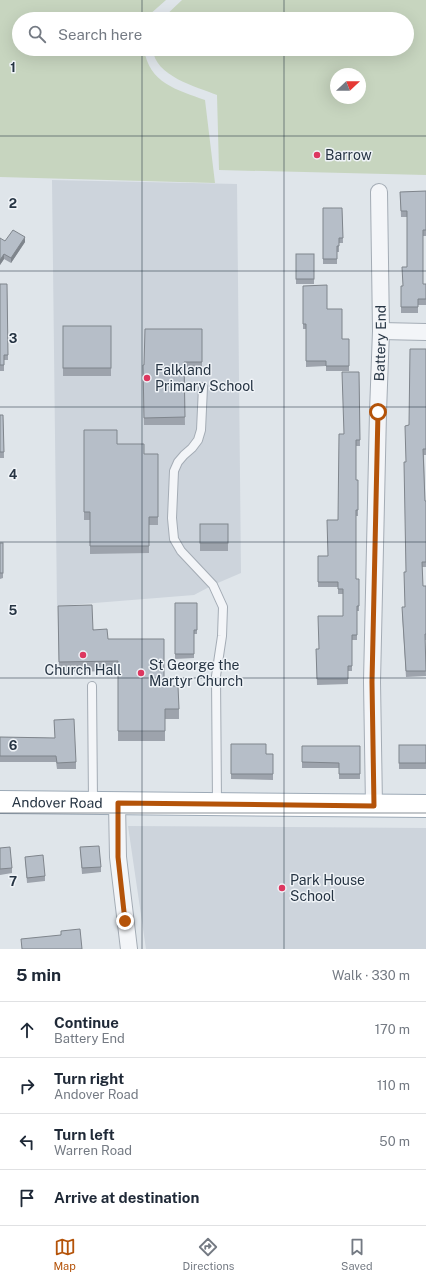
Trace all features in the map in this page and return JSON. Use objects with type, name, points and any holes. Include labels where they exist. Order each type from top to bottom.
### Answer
[{"type":"main road","name":"Andover Road","points":[[0,802],[426,806]]},
{"type":"street","name":"Battery End","points":[[374,806],[372,682],[381,331],[379,192]]},
{"type":"street","points":[[381,331],[426,332]]},
{"type":"street","points":[[118,803],[118,857],[129,949]]},
{"type":"lane","points":[[203,387],[201,430],[198,440],[181,458],[174,471],[172,518],[174,540],[181,552],[214,585],[223,607],[222,636],[216,676],[217,804]]},
{"type":"lane","points":[[92,686],[93,802]]},
{"type":"shaded area","name":"Falkland Primary School","points":[[52,180],[237,184],[241,573],[194,595],[57,606]]},
{"type":"shaded area","name":"Park House School","points":[[128,826],[426,828],[426,949],[146,949]]},
{"type":"green space","points":[[0,0],[166,0],[152,12],[12,12],[12,56],[146,56],[152,70],[166,84],[184,93],[205,100],[215,183],[0,177]]},
{"type":"green space","points":[[182,0],[426,0],[426,175],[219,170],[217,95],[178,79],[168,73],[155,56],[414,56],[414,12],[169,12]]},
{"type":"building","points":[[426,191],[426,230],[423,230],[423,284],[426,284],[426,299],[418,299],[418,307],[401,307],[401,286],[403,286],[402,267],[407,267],[407,211],[401,211],[400,192]]},
{"type":"building","points":[[323,208],[342,208],[343,238],[339,238],[339,246],[337,246],[337,259],[323,259]]},
{"type":"building","points":[[13,230],[25,237],[11,258],[4,254],[0,260],[0,238],[5,241]]},
{"type":"building","points":[[296,254],[314,254],[314,279],[296,279]]},
{"type":"building","points":[[0,284],[7,284],[8,355],[4,355],[4,365],[0,365]]},
{"type":"building","points":[[327,285],[327,309],[342,309],[342,339],[349,339],[349,366],[326,366],[326,361],[306,361],[306,324],[303,324],[303,286]]},
{"type":"building","points":[[63,326],[111,326],[111,368],[63,368]]},
{"type":"building","points":[[145,329],[202,329],[202,362],[184,362],[185,417],[144,418],[143,365]]},
{"type":"building","points":[[410,349],[426,349],[426,449],[423,449],[426,501],[426,562],[422,562],[423,586],[426,586],[426,671],[406,671],[402,607],[405,607],[404,572],[406,572],[404,462],[406,462],[405,426],[409,425]]},
{"type":"building","points":[[342,372],[359,372],[360,440],[356,440],[358,510],[356,510],[356,579],[359,579],[357,635],[352,635],[352,666],[348,666],[348,679],[317,679],[316,649],[319,649],[318,616],[343,616],[343,589],[338,589],[338,582],[318,582],[318,556],[328,556],[327,520],[338,520],[339,434],[344,434]]},
{"type":"building","points":[[0,415],[3,415],[4,452],[0,452]]},
{"type":"building","points":[[84,430],[117,430],[117,444],[144,444],[144,454],[158,454],[158,517],[149,517],[149,546],[90,546],[90,512],[84,512]]},
{"type":"building","points":[[200,524],[228,524],[228,543],[200,543]]},
{"type":"building","points":[[0,543],[3,543],[3,573],[0,573]]},
{"type":"building","points":[[175,603],[197,603],[197,630],[194,630],[194,654],[175,654]]},
{"type":"building","points":[[92,605],[93,630],[107,629],[108,639],[164,639],[164,686],[178,686],[179,709],[165,709],[165,731],[118,731],[118,661],[59,662],[58,606]]},
{"type":"building","points":[[74,719],[76,762],[57,763],[56,756],[0,756],[0,737],[55,738],[54,720]]},
{"type":"building","points":[[231,744],[266,744],[266,754],[273,754],[273,774],[231,774]]},
{"type":"building","points":[[399,745],[426,745],[426,763],[399,763]]},
{"type":"building","points":[[302,746],[360,746],[360,774],[339,774],[339,763],[302,762]]},
{"type":"building","points":[[99,846],[101,867],[82,868],[80,847]]},
{"type":"building","points":[[10,847],[12,868],[0,869],[0,848]]},
{"type":"building","points":[[43,855],[45,876],[27,878],[25,857]]},
{"type":"building","points":[[80,929],[82,949],[22,949],[21,939],[61,935],[61,931]]},
{"type":"place","name":"Barrow","points":[[317,155]]},
{"type":"place","name":"Falkland Primary School","points":[[147,378]]},
{"type":"place","name":"Church Hall","points":[[83,655]]},
{"type":"place","name":"St George the Martyr Church","points":[[141,673]]},
{"type":"place","name":"Park House School","points":[[282,888]]},
{"type":"route","points":[[125,921],[118,857],[118,803],[374,806],[372,682],[378,412]]}]
